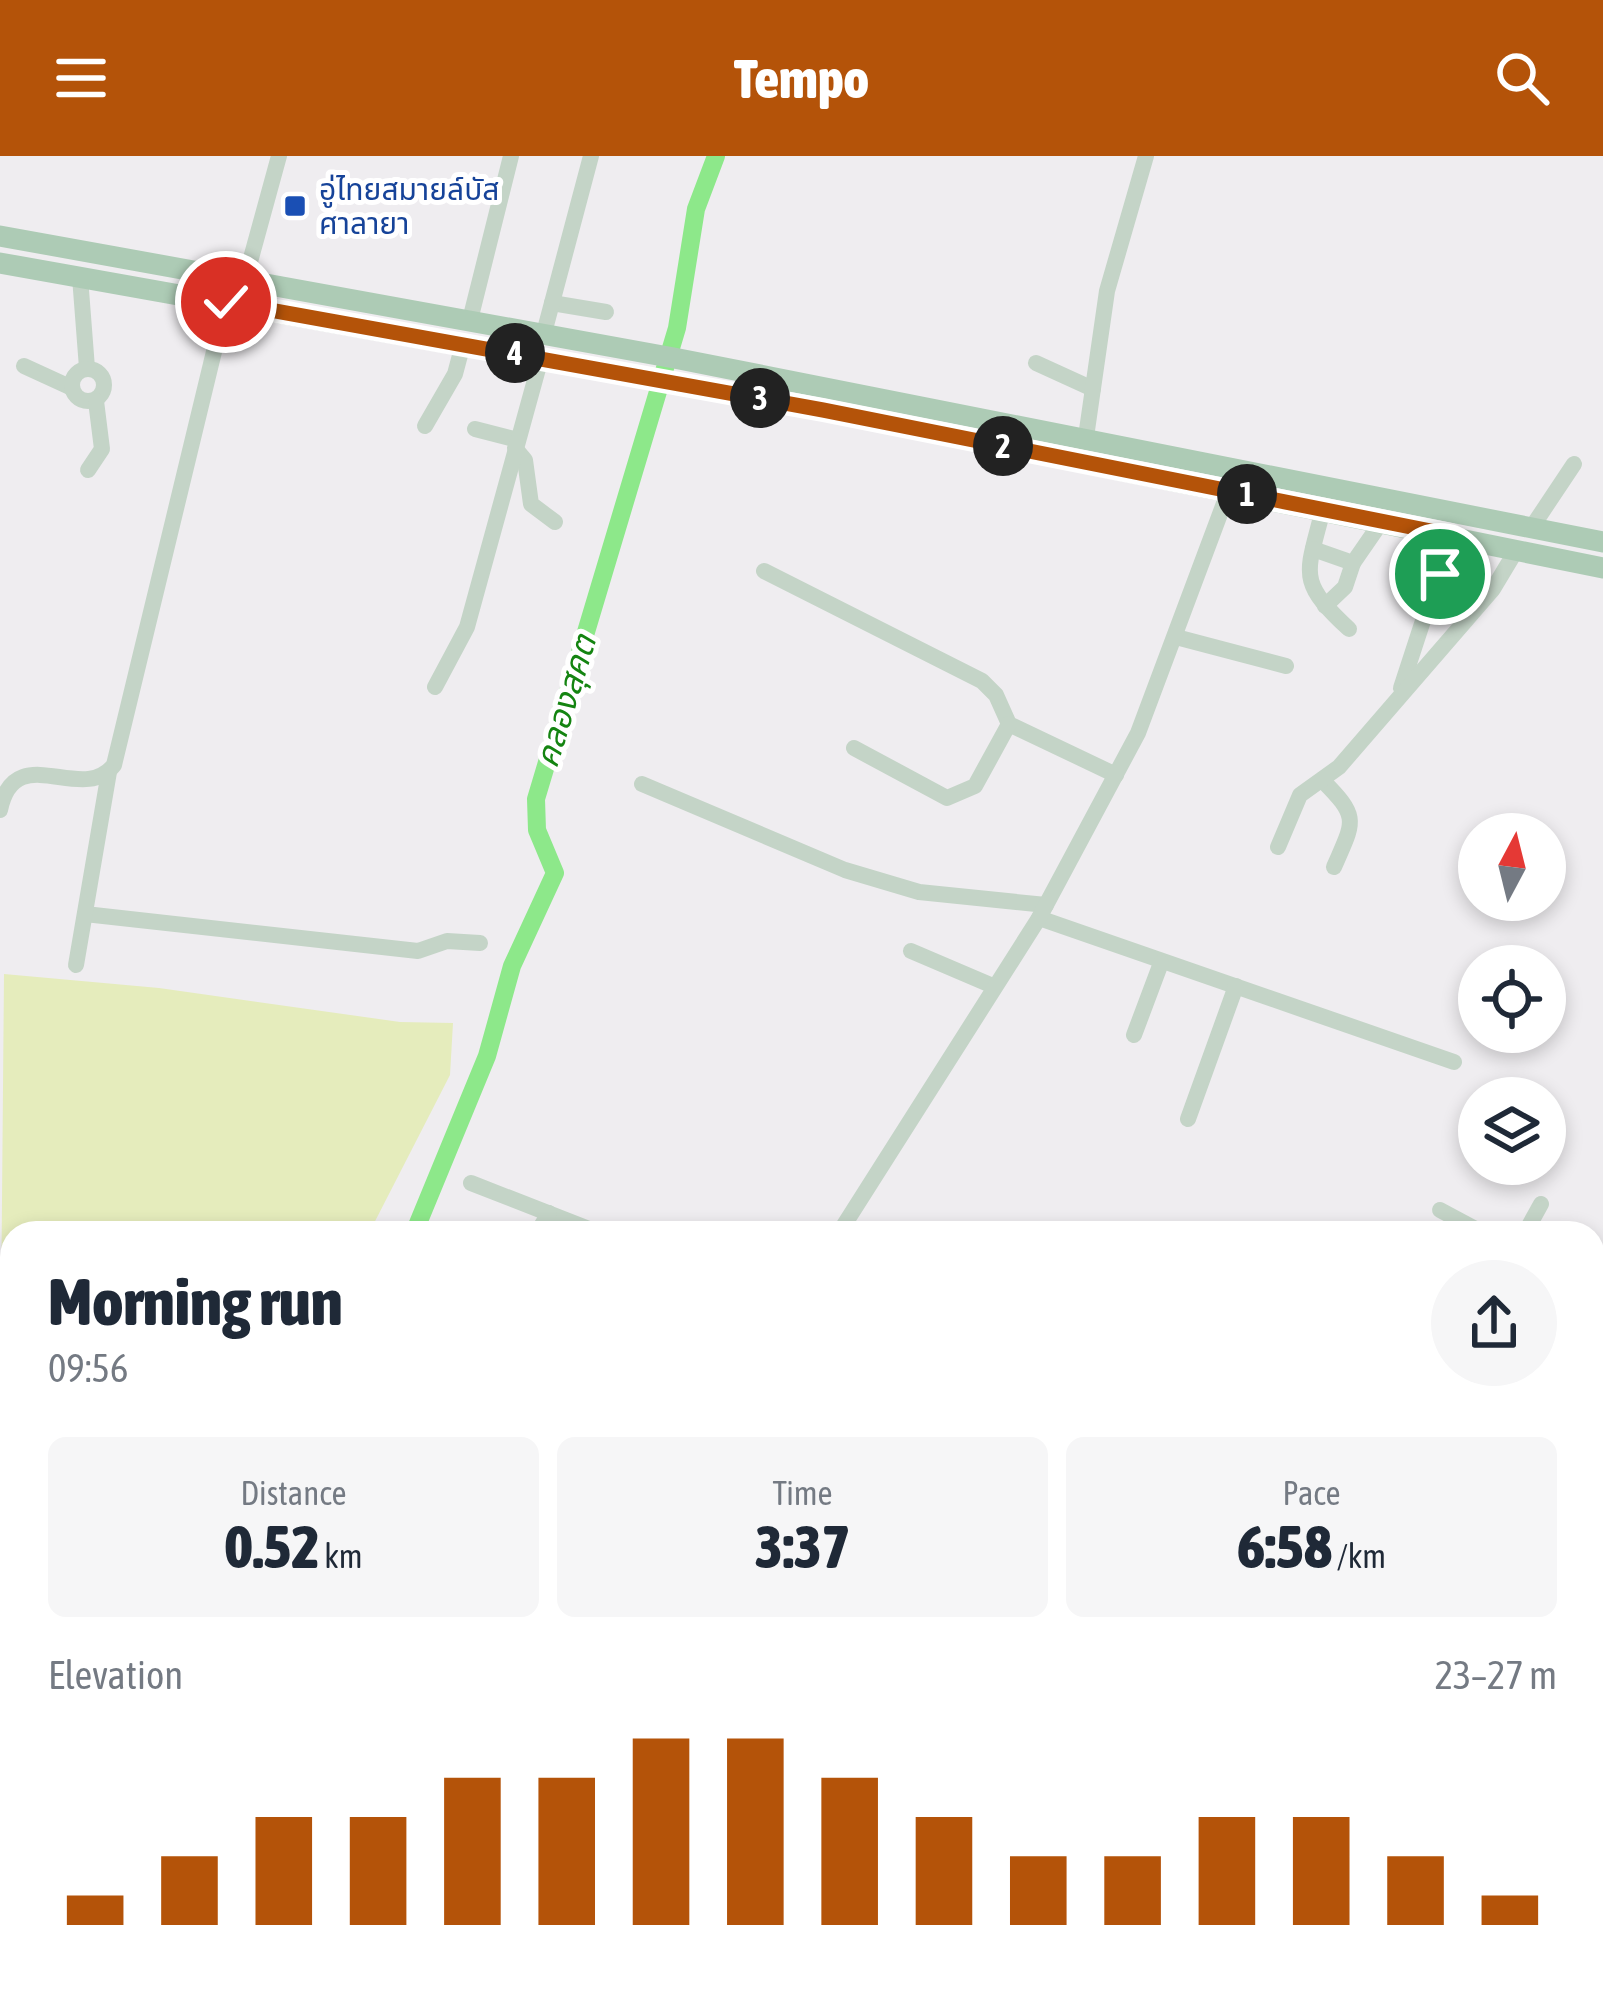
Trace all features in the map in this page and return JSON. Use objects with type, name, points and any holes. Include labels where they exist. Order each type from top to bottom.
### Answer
[{"type":"main road","points":[[0,236],[644,352],[1603,542]]},
{"type":"main road","points":[[0,264],[639,376],[1603,568]]},
{"type":"main road","points":[[232,303],[245,280]]},
{"type":"main road","points":[[1229,490],[1236,466]]},
{"type":"street","points":[[245,280],[278,156]]},
{"type":"street","points":[[470,320],[511,156]]},
{"type":"street","points":[[544,333],[591,156]]},
{"type":"street","points":[[1086,437],[1107,291],[1146,156]]},
{"type":"street","points":[[80,277],[87,368]]},
{"type":"street","points":[[76,965],[109,772],[121,746],[232,303]]},
{"type":"street","points":[[552,303],[606,312]]},
{"type":"street","points":[[425,426],[454,374],[464,344]]},
{"type":"street","points":[[435,687],[467,627],[541,358]]},
{"type":"street","points":[[1036,363],[1093,389]]},
{"type":"street","points":[[23,365],[72,388],[84,402],[96,401]]},
{"type":"street","points":[[72,388],[76,373],[87,368],[101,374],[105,389],[96,401],[102,449],[88,470]]},
{"type":"street","points":[[475,430],[517,444],[525,460],[531,504],[555,522]]},
{"type":"street","points":[[1532,527],[1574,464]]},
{"type":"street","points":[[846,1221],[1042,912],[1116,775],[1158,692],[1229,490]]},
{"type":"street","points":[[1324,509],[1310,582],[1314,597],[1348,628]]},
{"type":"street","points":[[1325,607],[1345,587],[1353,563],[1382,521]]},
{"type":"street","points":[[1399,694],[1451,535]]},
{"type":"street","points":[[1313,549],[1353,563]]},
{"type":"street","points":[[1278,847],[1295,802],[1323,781],[1493,589],[1517,549]]},
{"type":"street","points":[[764,571],[982,681],[995,694],[1009,724],[1116,775]]},
{"type":"street","points":[[1176,637],[1286,666]]},
{"type":"street","points":[[854,748],[947,798],[975,786],[1009,724]]},
{"type":"street","points":[[0,810],[6,789],[24,776],[94,779],[109,772]]},
{"type":"street","points":[[1323,781],[1349,807],[1353,819],[1334,867]]},
{"type":"street","points":[[641,784],[845,870],[919,892],[1042,912],[1161,964],[1454,1062]]},
{"type":"street","points":[[85,914],[418,951],[447,941],[480,943]]},
{"type":"street","points":[[911,951],[993,986]]},
{"type":"street","points":[[1134,1035],[1161,964]]},
{"type":"street","points":[[1188,1119],[1236,986]]},
{"type":"street","points":[[471,1183],[569,1221]]},
{"type":"street","points":[[1532,1221],[1541,1204]]},
{"type":"street","points":[[1440,1210],[1461,1221]]},
{"type":"street","points":[[544,1221],[549,1213]]},
{"type":"green space","points":[[4,974],[159,988],[400,1022],[453,1023],[450,1075],[375,1221],[2,1221]]},
{"type":"waterway","name":"คลองสุคต","points":[[419,1221],[487,1056],[512,966],[555,873],[537,830],[536,799],[677,328],[696,209],[716,156]]},
{"type":"place","name":"อู่ไทยสมายล์บัส ศาลายา","points":[[295,206]]},
{"type":"route","points":[[226,302],[823,410],[1451,535],[1440,574]]}]
